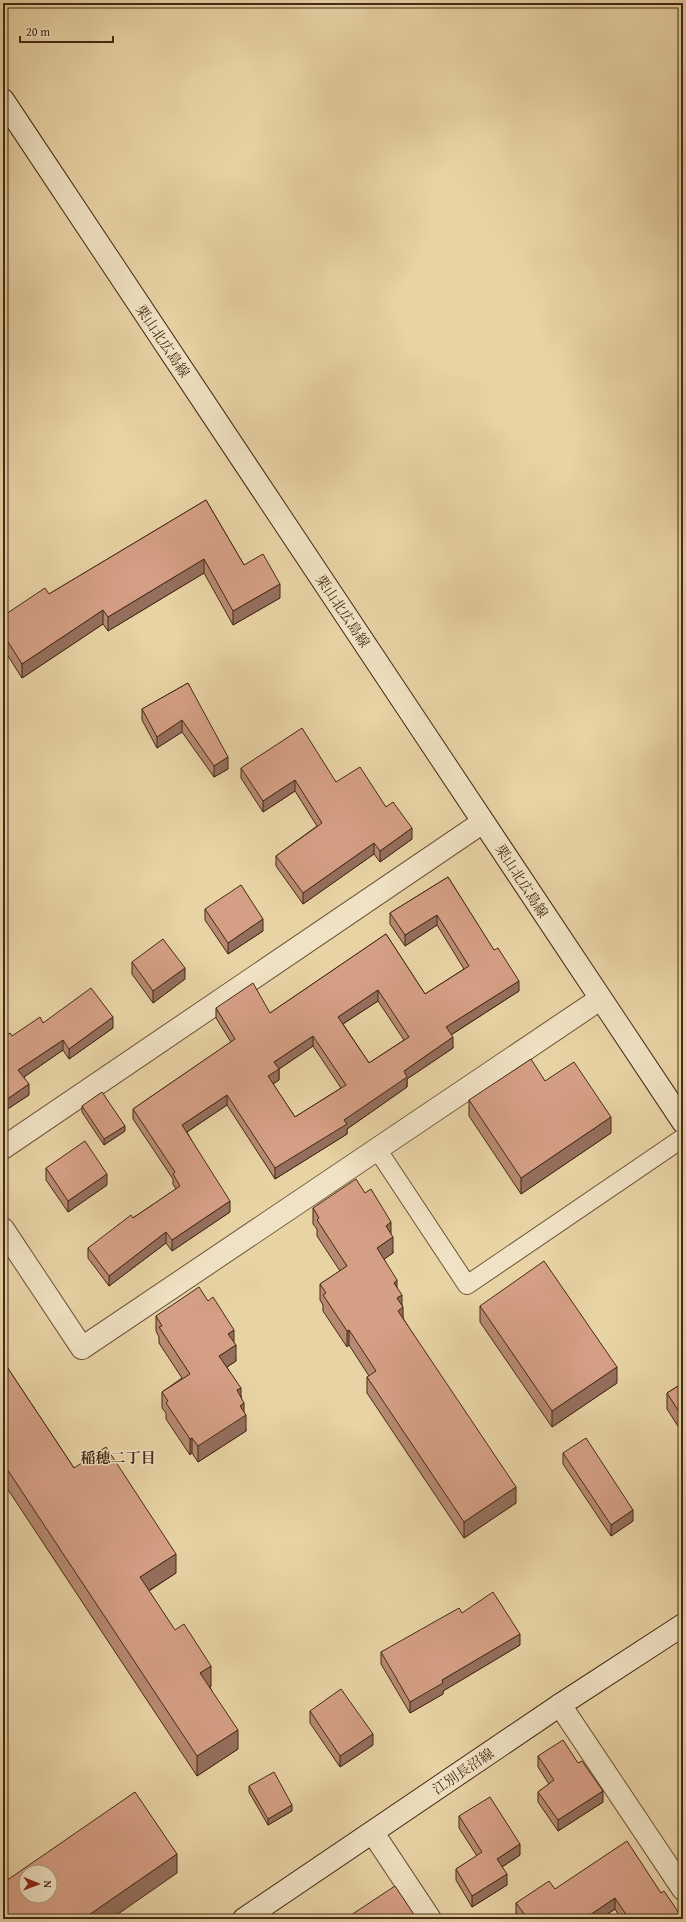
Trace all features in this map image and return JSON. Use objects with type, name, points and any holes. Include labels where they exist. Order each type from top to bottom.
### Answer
[{"type":"main road","name":"栗山北広島線","points":[[3,100],[683,1122]]},
{"type":"main road","points":[[3,1148],[484,822]]},
{"type":"main road","points":[[3,1229],[82,1348],[600,999]]},
{"type":"main road","name":"江別長沼線","points":[[244,1919],[560,1705],[683,1625]]},
{"type":"main road","points":[[560,1705],[683,1889]]},
{"type":"main road","points":[[373,1833],[430,1919]]},
{"type":"lane","points":[[377,1149],[467,1285],[683,1138]]},
{"type":"building","points":[[206,500],[244,565],[263,554],[280,584],[233,611],[204,559],[108,617],[103,610],[22,664],[3,634],[3,616],[45,588],[49,594]]},
{"type":"building","points":[[188,683],[228,757],[214,766],[182,720],[157,737],[142,709]]},
{"type":"building","points":[[302,728],[336,782],[360,767],[386,807],[393,802],[412,828],[380,851],[374,843],[303,893],[276,856],[322,823],[295,780],[263,801],[241,768]]},
{"type":"building","points":[[448,877],[494,950],[498,948],[519,981],[446,1027],[453,1037],[404,1071],[407,1077],[344,1120],[347,1124],[275,1168],[227,1095],[182,1125],[230,1201],[172,1240],[166,1232],[109,1276],[88,1248],[131,1215],[133,1218],[180,1186],[173,1174],[175,1172],[133,1109],[235,1039],[216,1008],[253,983],[270,1013],[386,934],[425,994],[469,966],[437,915],[405,935],[390,913]],"holes":[[[378,990],[409,1037],[369,1063],[338,1017]],[[313,1036],[346,1085],[295,1117],[268,1076],[279,1069],[274,1062]]]},
{"type":"building","points":[[241,885],[263,919],[228,943],[205,909]]},
{"type":"building","points":[[163,939],[185,968],[153,991],[132,962]]},
{"type":"building","points":[[91,988],[113,1017],[69,1049],[63,1040],[18,1070],[29,1084],[3,1102],[3,1037],[10,1033],[12,1036],[40,1017],[43,1023]]},
{"type":"building","points":[[531,1059],[545,1081],[574,1062],[611,1117],[521,1178],[469,1100]]},
{"type":"building","points":[[102,1092],[125,1126],[104,1139],[82,1106]]},
{"type":"building","points":[[85,1141],[107,1174],[68,1201],[46,1168]]},
{"type":"building","points":[[356,1179],[365,1193],[371,1189],[391,1222],[386,1226],[393,1237],[377,1248],[397,1280],[394,1283],[402,1295],[397,1298],[403,1307],[398,1311],[516,1487],[464,1522],[367,1377],[376,1371],[349,1330],[347,1331],[323,1295],[326,1293],[320,1284],[347,1266],[317,1220],[319,1218],[313,1208]]},
{"type":"building","points":[[544,1261],[617,1367],[552,1411],[480,1306]]},
{"type":"building","points":[[199,1287],[208,1301],[213,1297],[234,1330],[228,1334],[236,1345],[219,1356],[241,1388],[237,1390],[244,1403],[240,1406],[246,1415],[198,1446],[192,1438],[190,1439],[166,1403],[168,1401],[162,1392],[190,1374],[159,1327],[162,1326],[156,1316]]},
{"type":"building","points":[[3,1361],[74,1468],[106,1447],[176,1554],[140,1577],[175,1630],[184,1624],[211,1666],[200,1673],[238,1730],[197,1756],[3,1463]]},
{"type":"building","points":[[683,1383],[683,1418],[667,1393]]},
{"type":"building","points":[[586,1438],[633,1510],[611,1525],[563,1453]]},
{"type":"building","points":[[493,1592],[520,1634],[442,1680],[443,1683],[410,1702],[381,1652],[459,1608],[462,1613]]},
{"type":"building","points":[[341,1689],[373,1734],[340,1756],[310,1711]]},
{"type":"building","points":[[563,1740],[578,1763],[582,1761],[603,1791],[558,1820],[538,1792],[554,1780],[538,1756]]},
{"type":"building","points":[[274,1772],[292,1805],[268,1819],[249,1786]]},
{"type":"building","points":[[135,1792],[177,1854],[83,1919],[3,1919],[3,1883],[18,1873],[18,1904],[58,1904],[58,1864],[31,1864]]},
{"type":"building","points":[[490,1797],[520,1844],[497,1859],[507,1874],[472,1896],[456,1869],[482,1852],[459,1816]]},
{"type":"building","points":[[627,1841],[661,1893],[664,1891],[683,1919],[629,1919],[615,1898],[584,1919],[528,1919],[516,1903],[549,1881],[555,1889]]},
{"type":"building","points":[[395,1886],[417,1919],[345,1919]]},
{"type":"district","name":"稲穂二丁目","points":[[118,1457]]}]
